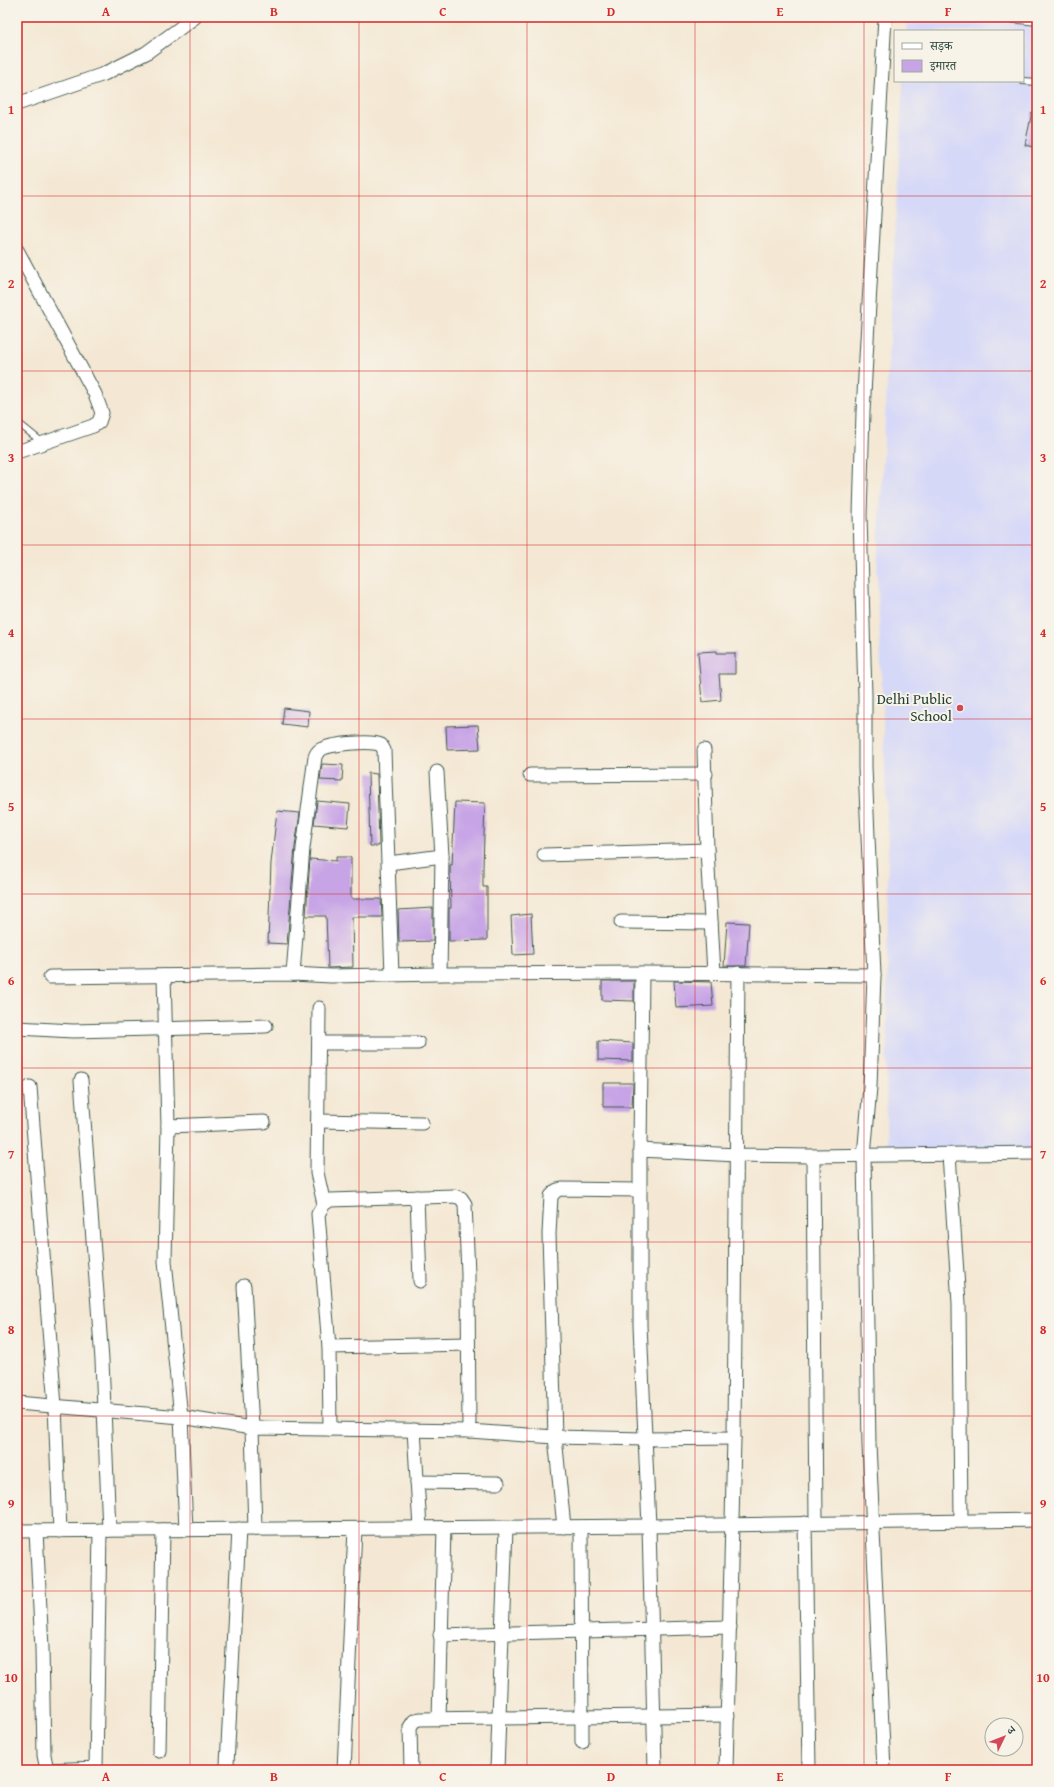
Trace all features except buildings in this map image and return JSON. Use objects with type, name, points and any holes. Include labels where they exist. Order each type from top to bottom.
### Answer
[{"type":"street","points":[[17,104],[104,74],[146,53],[195,17]]},
{"type":"street","points":[[884,1770],[869,1444],[864,1156],[870,1087],[874,975],[865,767],[865,696],[860,515],[863,412],[871,290],[885,17]]},
{"type":"street","points":[[17,250],[95,394],[102,413],[99,422],[92,426],[17,452]]},
{"type":"street","points":[[293,974],[303,848],[315,757],[321,749],[370,742],[380,744],[384,750],[392,975]]},
{"type":"street","points":[[704,750],[706,774],[707,850],[714,973]]},
{"type":"street","points":[[437,772],[442,856],[440,974]]},
{"type":"street","points":[[530,775],[706,774]]},
{"type":"street","points":[[544,855],[707,850]]},
{"type":"street","points":[[389,863],[442,856]]},
{"type":"street","points":[[621,922],[711,923]]},
{"type":"street","points":[[50,977],[293,974],[331,976],[642,972],[874,975]]},
{"type":"street","points":[[642,972],[639,1190],[640,1325],[649,1526],[655,1770]]},
{"type":"street","points":[[726,1770],[734,1438],[738,973]]},
{"type":"street","points":[[164,976],[168,1126],[165,1261],[181,1418],[186,1530]]},
{"type":"street","points":[[319,1008],[317,1173],[324,1204]]},
{"type":"street","points":[[17,1028],[68,1031],[266,1026]]},
{"type":"street","points":[[319,1043],[418,1043]]},
{"type":"street","points":[[36,1531],[42,1648],[44,1754],[47,1770],[96,1768],[104,1530],[104,1410],[102,1360],[81,1080]]},
{"type":"street","points":[[30,1087],[55,1406],[60,1531]]},
{"type":"street","points":[[318,1121],[422,1123]]},
{"type":"street","points":[[168,1126],[264,1122]]},
{"type":"street","points":[[640,1150],[737,1155],[813,1156],[1037,1153]]},
{"type":"street","points":[[949,1155],[959,1304],[961,1521]]},
{"type":"street","points":[[809,1770],[813,1156]]},
{"type":"street","points":[[564,1527],[555,1437],[549,1234],[551,1196],[557,1190],[562,1189],[639,1190]]},
{"type":"street","points":[[330,1429],[329,1347],[318,1214],[324,1204],[330,1200],[454,1196],[464,1200],[468,1273],[469,1431]]},
{"type":"street","points":[[417,1197],[420,1281]]},
{"type":"street","points":[[244,1286],[252,1428],[255,1529]]},
{"type":"street","points":[[329,1347],[468,1344]]},
{"type":"street","points":[[17,1403],[181,1418],[252,1428],[469,1431],[555,1437],[645,1439],[734,1438]]},
{"type":"street","points":[[414,1430],[420,1528]]},
{"type":"street","points":[[417,1482],[498,1483]]},
{"type":"street","points":[[17,1531],[506,1528],[1037,1520]]},
{"type":"street","points":[[581,1527],[582,1742]]},
{"type":"street","points":[[438,1719],[444,1528]]},
{"type":"street","points":[[497,1770],[506,1528]]},
{"type":"street","points":[[225,1770],[227,1766],[240,1529]]},
{"type":"street","points":[[344,1770],[355,1529]]},
{"type":"street","points":[[158,1751],[163,1530]]},
{"type":"street","points":[[440,1635],[730,1627]]},
{"type":"street","points":[[411,1770],[411,1724],[419,1719],[728,1715]]},
{"type":"lane","points":[[993,17],[1037,22]]},
{"type":"lane","points":[[1024,81],[1037,82]]},
{"type":"lane","points":[[17,422],[43,442]]},
{"type":"shaded area","name":"Delhi Public School","points":[[907,17],[1037,17],[1037,1153],[886,1150],[888,844],[877,571],[903,82],[1024,82],[1024,30],[906,30]]},
{"type":"place","name":"Delhi Public School","points":[[960,708]]}]
